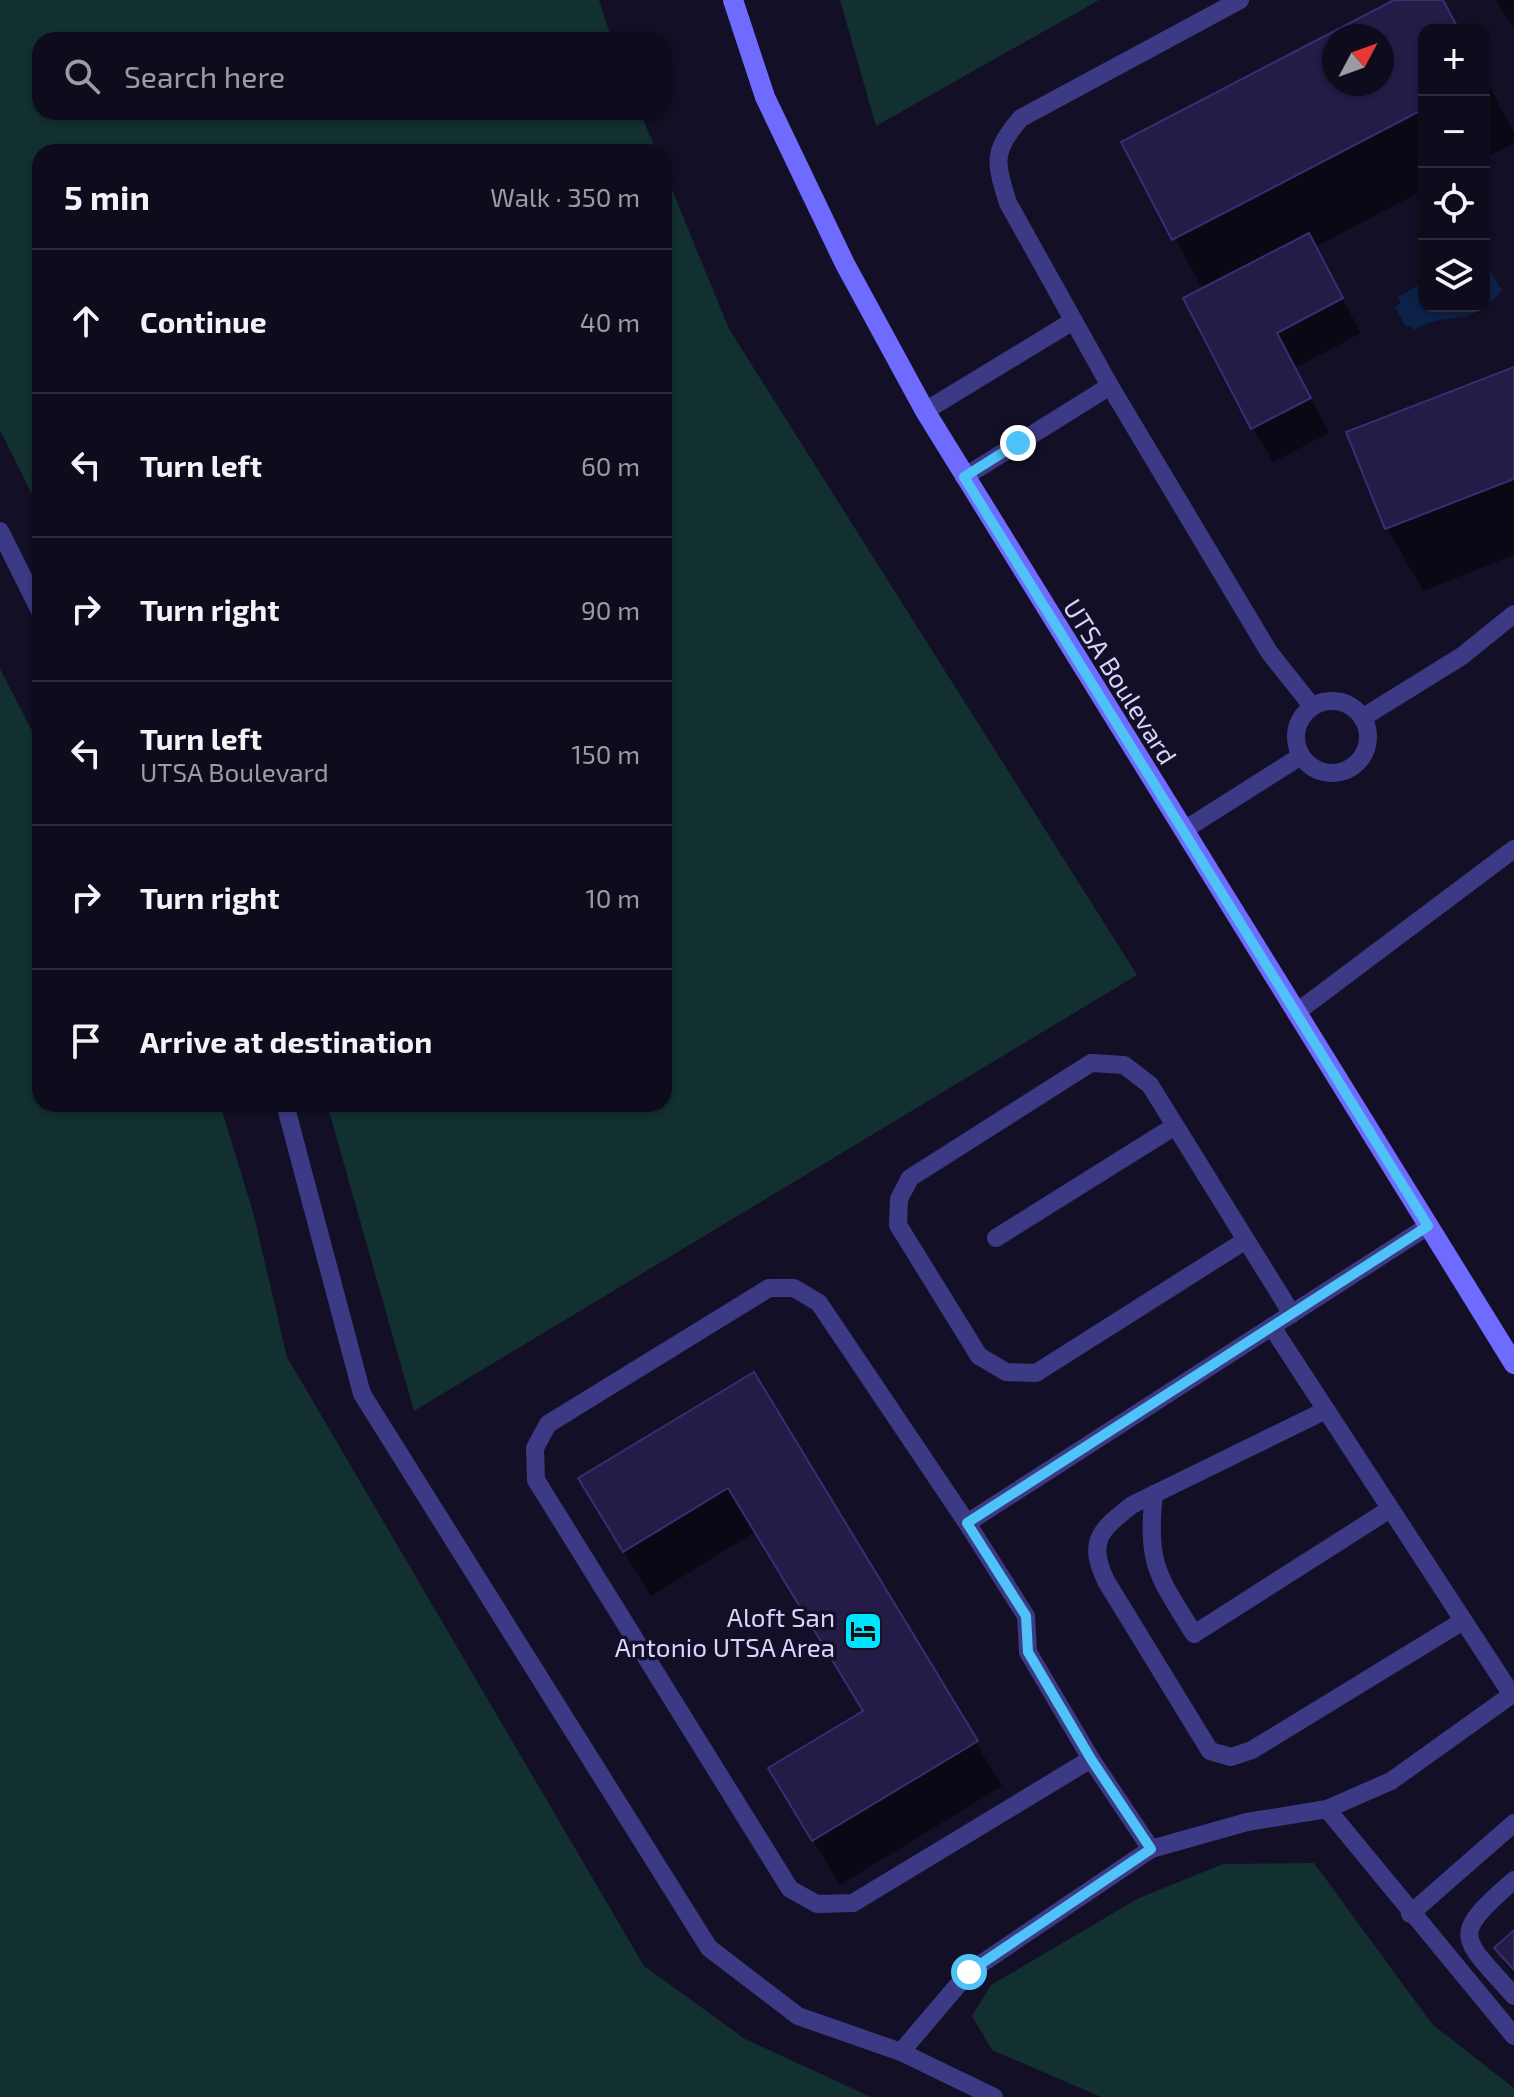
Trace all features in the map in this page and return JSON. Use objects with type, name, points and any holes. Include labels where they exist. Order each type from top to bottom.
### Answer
[{"type":"main road","name":"UTSA Boulevard","points":[[733,0],[765,97],[845,264],[925,411],[1514,1364]]},
{"type":"lane","points":[[1240,0],[1021,118],[1000,143],[999,174],[1008,203],[1110,386],[1269,652],[1312,706]]},
{"type":"lane","points":[[925,411],[1073,321]]},
{"type":"lane","points":[[964,477],[1110,386]]},
{"type":"lane","points":[[0,531],[32,595]]},
{"type":"lane","points":[[1362,718],[1462,656],[1514,614]]},
{"type":"lane","points":[[1340,702],[1353,707],[1362,718],[1368,731],[1367,745],[1351,768],[1338,773],[1324,773],[1301,756],[1296,743],[1296,729],[1302,716],[1312,706],[1340,702]]},
{"type":"lane","points":[[1184,830],[1301,756]]},
{"type":"lane","points":[[1297,1012],[1514,849]]},
{"type":"lane","points":[[1246,1240],[1036,1373],[1006,1372],[979,1356],[898,1225],[899,1199],[910,1178],[1091,1063],[1124,1065],[1150,1085],[1292,1314]]},
{"type":"lane","points":[[287,1112],[362,1394],[709,1948],[798,2016],[901,2052],[994,2097]]},
{"type":"lane","points":[[996,1238],[1175,1126]]},
{"type":"lane","points":[[967,1523],[1428,1226]]},
{"type":"lane","points":[[1091,1759],[853,1903],[817,1904],[790,1889],[536,1480],[535,1448],[548,1424],[769,1288],[794,1288],[819,1303],[1026,1616],[1028,1652],[1091,1759],[1151,1849]]},
{"type":"lane","points":[[901,2052],[969,1972],[1151,1849],[1247,1822],[1327,1809],[1391,1781],[1513,1694],[1272,1327]]},
{"type":"lane","points":[[1326,1410],[1154,1494],[1112,1521],[1098,1538],[1095,1558],[1210,1751],[1231,1757],[1252,1750],[1463,1621]]},
{"type":"lane","points":[[1154,1494],[1150,1530],[1153,1562],[1194,1634],[1390,1509]]},
{"type":"lane","points":[[1327,1809],[1410,1914],[1514,2036]]},
{"type":"lane","points":[[1410,1914],[1514,1823]]},
{"type":"lane","points":[[1514,1880],[1474,1915],[1468,1932],[1474,1951],[1514,1996]]},
{"type":"green space","points":[[0,0],[599,0],[609,32],[32,32],[32,120],[643,120],[654,144],[32,144],[32,494],[0,430]]},
{"type":"green space","points":[[840,0],[1099,0],[876,126]]},
{"type":"green space","points":[[672,190],[729,329],[1137,975],[414,1411],[329,1112],[672,1112]]},
{"type":"green space","points":[[0,669],[32,731],[32,1112],[222,1112],[253,1212],[287,1357],[644,1966],[745,2039],[871,2097],[0,2097]]},
{"type":"green space","points":[[1314,1863],[1432,2024],[1514,2088],[1514,2097],[1101,2097],[992,2050],[972,2016],[991,1985],[1139,1898],[1223,1864]]},
{"type":"water","points":[[1490,270],[1502,290],[1490,302]]},
{"type":"water","points":[[1418,285],[1418,312],[1476,312],[1439,320],[1414,330],[1410,325],[1406,327],[1395,307],[1401,303],[1398,297]]},
{"type":"building","points":[[1394,0],[1443,0],[1456,24],[1418,24],[1418,112],[1172,240],[1121,142],[1322,37],[1322,96],[1394,96],[1394,24],[1348,24]]},
{"type":"building","points":[[1309,233],[1343,298],[1277,333],[1311,398],[1251,429],[1183,298]]},
{"type":"building","points":[[1514,367],[1514,479],[1385,529],[1346,432]]},
{"type":"building","name":"Aloft San Antonio UTSA Area","points":[[754,1372],[978,1741],[812,1841],[768,1768],[863,1711],[728,1488],[623,1552],[578,1478]]},
{"type":"building","points":[[1514,1930],[1514,1970],[1494,1948]]},
{"type":"place","name":"Aloft San Antonio UTSA Area","points":[[863,1631]]},
{"type":"route","points":[[969,1972],[1151,1849],[1091,1759],[1028,1652],[1026,1616],[967,1523],[1428,1226],[964,477],[1018,443]]}]
